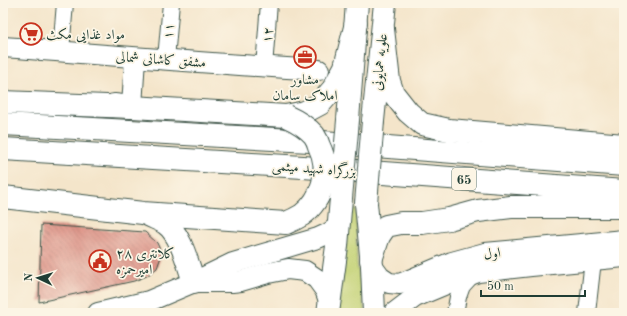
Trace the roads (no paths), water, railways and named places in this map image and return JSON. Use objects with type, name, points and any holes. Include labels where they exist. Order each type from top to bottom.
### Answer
[{"type":"main road","name":"علویه همایونی","points":[[374,313],[366,203],[385,3]]},
{"type":"main road","name":"علویه همایونی","points":[[329,308],[337,251],[356,13]]},
{"type":"main road","points":[[3,102],[132,107],[286,116],[305,112],[320,104],[333,89],[345,67],[356,13]]},
{"type":"main road","points":[[382,29],[389,80],[393,93],[408,112],[422,124],[449,130],[624,145]]},
{"type":"main road","points":[[3,94],[132,107]]},
{"type":"main road","points":[[3,197],[143,213],[286,223],[301,216],[314,203],[322,187],[325,170],[322,152],[315,136],[302,124],[286,116]]},
{"type":"main road","name":"بزرگراه شهید میثمی","points":[[3,124],[310,141],[624,165]]},
{"type":"main road","name":"بزرگراه شهید میثمی","points":[[3,150],[310,167],[624,192]]},
{"type":"main road","points":[[371,263],[379,236],[386,226],[401,223],[422,223],[449,219],[478,211],[511,207],[624,206]]},
{"type":"main road","points":[[143,213],[166,223],[174,233],[182,245],[194,282]]},
{"type":"street","points":[[60,52],[65,3]]},
{"type":"street","name":"۱۱","points":[[166,59],[171,3]]},
{"type":"street","name":"۱۲","points":[[264,67],[269,3]]},
{"type":"street","name":"مشفق کاشانی شمالی","points":[[3,47],[135,58],[318,70]]},
{"type":"street","points":[[132,107],[135,58]]},
{"type":"street","points":[[98,313],[149,301],[194,282],[233,263],[318,238],[339,226]]},
{"type":"street","name":"اول","points":[[371,263],[380,277],[389,283],[400,284],[452,262],[485,253],[624,240]]},
{"type":"street","name":"اول","points":[[394,313],[415,297],[474,273],[500,269],[624,258]]},
{"type":"street","points":[[587,313],[593,260]]},
{"type":"street","points":[[194,282],[237,282],[251,279],[268,272],[288,269],[305,271],[317,279],[325,290],[329,308]]},
{"type":"street","points":[[455,311],[462,286],[474,273]]},
{"type":"street","points":[[430,291],[446,297],[452,303],[455,311]]},
{"type":"place","name":"مواد غذایی مکث","points":[[31,34]]},
{"type":"place","name":"مشاور املاک سامان","points":[[305,57]]},
{"type":"place","name":"کلانتری ۲۸ امیرحمزه","points":[[100,261]]}]
